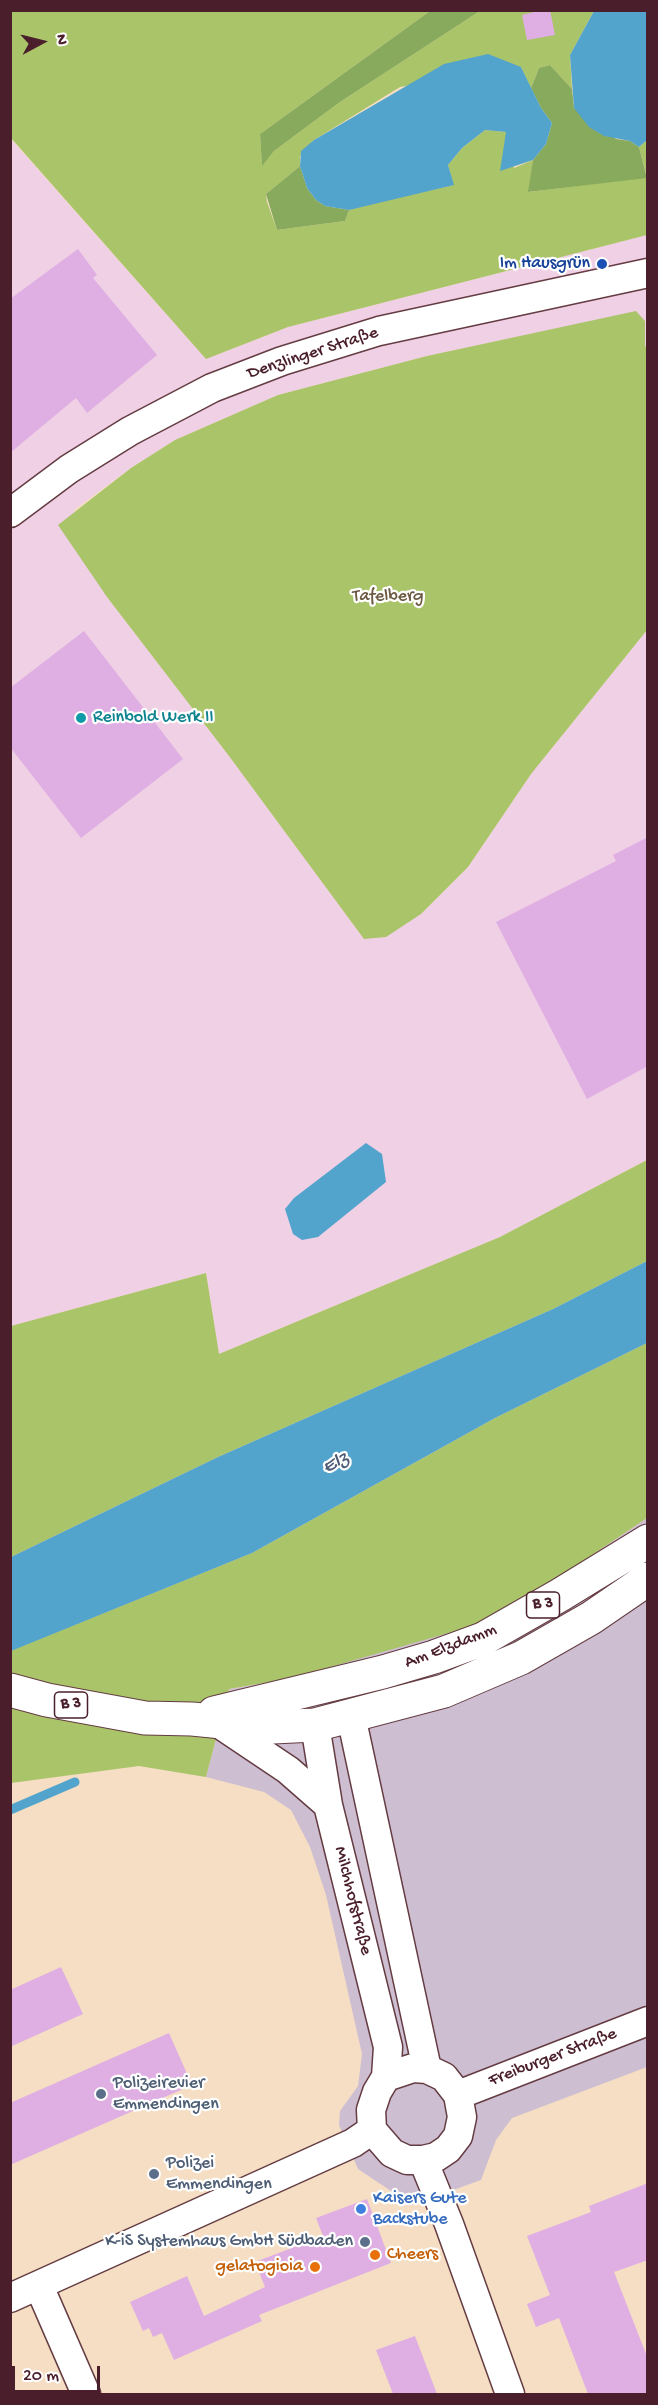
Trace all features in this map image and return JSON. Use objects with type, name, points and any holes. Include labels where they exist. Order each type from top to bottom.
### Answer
[{"type":"main road","name":"Am Elzdamm","points":[[329,1703],[383,1672],[483,1639],[648,1541]]},
{"type":"main road","name":"Am Elzdamm","points":[[329,1703],[386,1706],[444,1691],[521,1658],[591,1618],[648,1579]]},
{"type":"main road","name":"B 3","points":[[10,1690],[47,1700],[133,1716],[273,1727],[329,1703]]},
{"type":"street","name":"Denzlinger Straße","points":[[10,513],[69,469],[130,431],[212,388],[282,361],[379,331],[648,273]]},
{"type":"street","name":"Milchhofstraße","points":[[329,1703],[328,1805],[388,2047],[386,2077],[377,2092],[371,2110],[372,2130]]},
{"type":"street","name":"Milchhofstraße","points":[[329,1703],[427,2069]]},
{"type":"street","points":[[205,1721],[288,1770],[328,1805]]},
{"type":"street","name":"Freiburger Straße","points":[[458,2095],[648,2021]]},
{"type":"street","points":[[10,2298],[352,2143],[372,2130],[392,2153],[407,2160],[423,2160],[442,2153],[458,2136],[462,2117],[458,2095],[444,2077],[427,2069],[413,2068],[386,2077]]},
{"type":"street","points":[[423,2160],[449,2224],[510,2394]]},
{"type":"street","points":[[39,2286],[86,2394]]},
{"type":"shaded area","points":[[10,138],[206,359],[288,327],[647,235],[647,354],[645,321],[583,323],[427,356],[278,395],[175,440],[131,468],[74,510],[107,597],[229,756],[364,939],[421,914],[468,867],[531,774],[647,630],[647,1160],[500,1237],[219,1354],[206,1273],[11,1326]]},
{"type":"shaded area","points":[[647,1518],[647,2067],[512,2118],[496,2140],[481,2180],[412,2205],[358,2169],[339,2125],[340,2111],[358,2086],[362,2054],[326,1895],[310,1847],[291,1810],[264,1792],[206,1777],[229,1689],[292,1678],[525,1600]]},
{"type":"green space","points":[[10,11],[430,11],[260,134],[262,165],[274,151],[340,102],[480,11],[594,11],[570,55],[572,89],[550,65],[539,68],[531,88],[521,67],[400,87],[314,140],[300,156],[300,166],[266,194],[267,202],[277,230],[345,221],[349,210],[453,185],[448,165],[462,148],[485,130],[506,132],[514,168],[533,160],[529,192],[647,177],[647,235],[288,327],[206,359],[11,138]]},
{"type":"green space","points":[[430,11],[480,11],[340,102],[274,151],[262,166],[260,134]]},
{"type":"green space","points":[[550,65],[572,89],[574,108],[616,139],[630,141],[639,147],[647,178],[528,192],[533,160],[546,144],[552,123],[531,88],[539,68]]},
{"type":"green space","points":[[647,140],[647,177],[639,147]]},
{"type":"green space","points":[[300,166],[307,188],[316,200],[325,206],[349,210],[345,221],[277,230],[266,194]]},
{"type":"green space","name":"Tafelberg","points":[[636,311],[645,321],[645,345],[648,354],[647,630],[531,774],[468,867],[421,914],[386,937],[364,939],[229,756],[107,597],[58,525],[131,468],[175,440],[278,395],[427,356]]},
{"type":"green space","points":[[647,1160],[647,1261],[553,1309],[218,1457],[11,1557],[11,1326],[206,1273],[219,1354],[500,1237]]},
{"type":"green space","points":[[647,1343],[647,1518],[525,1600],[466,1628],[292,1678],[229,1689],[206,1777],[139,1766],[11,1783],[10,1651],[252,1553],[495,1418]]},
{"type":"water","points":[[594,11],[647,11],[647,140],[639,147],[630,141],[604,136],[589,127],[574,108],[570,55]]},
{"type":"water","points":[[488,54],[521,67],[541,108],[552,123],[546,144],[533,160],[500,171],[506,132],[485,130],[462,148],[448,165],[454,185],[349,210],[325,206],[316,200],[307,188],[300,166],[301,151],[314,140],[444,64]]},
{"type":"water","points":[[366,1143],[382,1154],[386,1182],[318,1237],[302,1240],[293,1234],[285,1209],[294,1198]]},
{"type":"water","name":"Elz","points":[[647,1261],[647,1343],[495,1418],[252,1553],[11,1651],[11,1557],[218,1457],[553,1309]]},
{"type":"building","points":[[550,10],[555,35],[527,40],[522,15]]},
{"type":"building","points":[[78,249],[97,275],[93,278],[157,355],[87,413],[76,398],[10,453],[10,299]]},
{"type":"building","name":"Reinbold Werk II","points":[[84,631],[183,759],[81,838],[10,747],[10,688]]},
{"type":"building","points":[[648,837],[648,1066],[587,1099],[496,922],[616,861],[613,855]]},
{"type":"building","points":[[61,1967],[83,2014],[10,2047],[10,1990]]},
{"type":"building","name":"Polizeirevier Emmendingen","points":[[169,2033],[192,2085],[10,2165],[10,2103]]},
{"type":"building","points":[[648,2183],[648,2260],[614,2272],[648,2359],[648,2394],[588,2394],[559,2318],[536,2327],[527,2304],[550,2295],[527,2236],[591,2212],[589,2206]]},
{"type":"building","points":[[367,2199],[391,2263],[259,2315],[262,2321],[174,2360],[162,2333],[153,2337],[149,2328],[143,2331],[130,2302],[187,2276],[204,2316],[265,2287],[255,2262],[323,2236],[316,2218]]},
{"type":"building","points":[[415,2336],[437,2394],[393,2394],[376,2350]]},
{"type":"waterway","points":[[10,1810],[75,1782]]},
{"type":"place","name":"Im Hausgrün","points":[[602,264]]},
{"type":"place","name":"Reinbold Werk II","points":[[81,718]]},
{"type":"place","name":"Polizeirevier Emmendingen","points":[[101,2094]]},
{"type":"place","name":"Polizei Emmendingen","points":[[154,2174]]},
{"type":"place","name":"Kaisers Gute Backstube","points":[[361,2209]]},
{"type":"place","name":"K-iS Systemhaus GmbH Südbaden","points":[[365,2242]]},
{"type":"place","name":"Cheers","points":[[375,2255]]},
{"type":"place","name":"gelatogioia","points":[[315,2267]]}]
